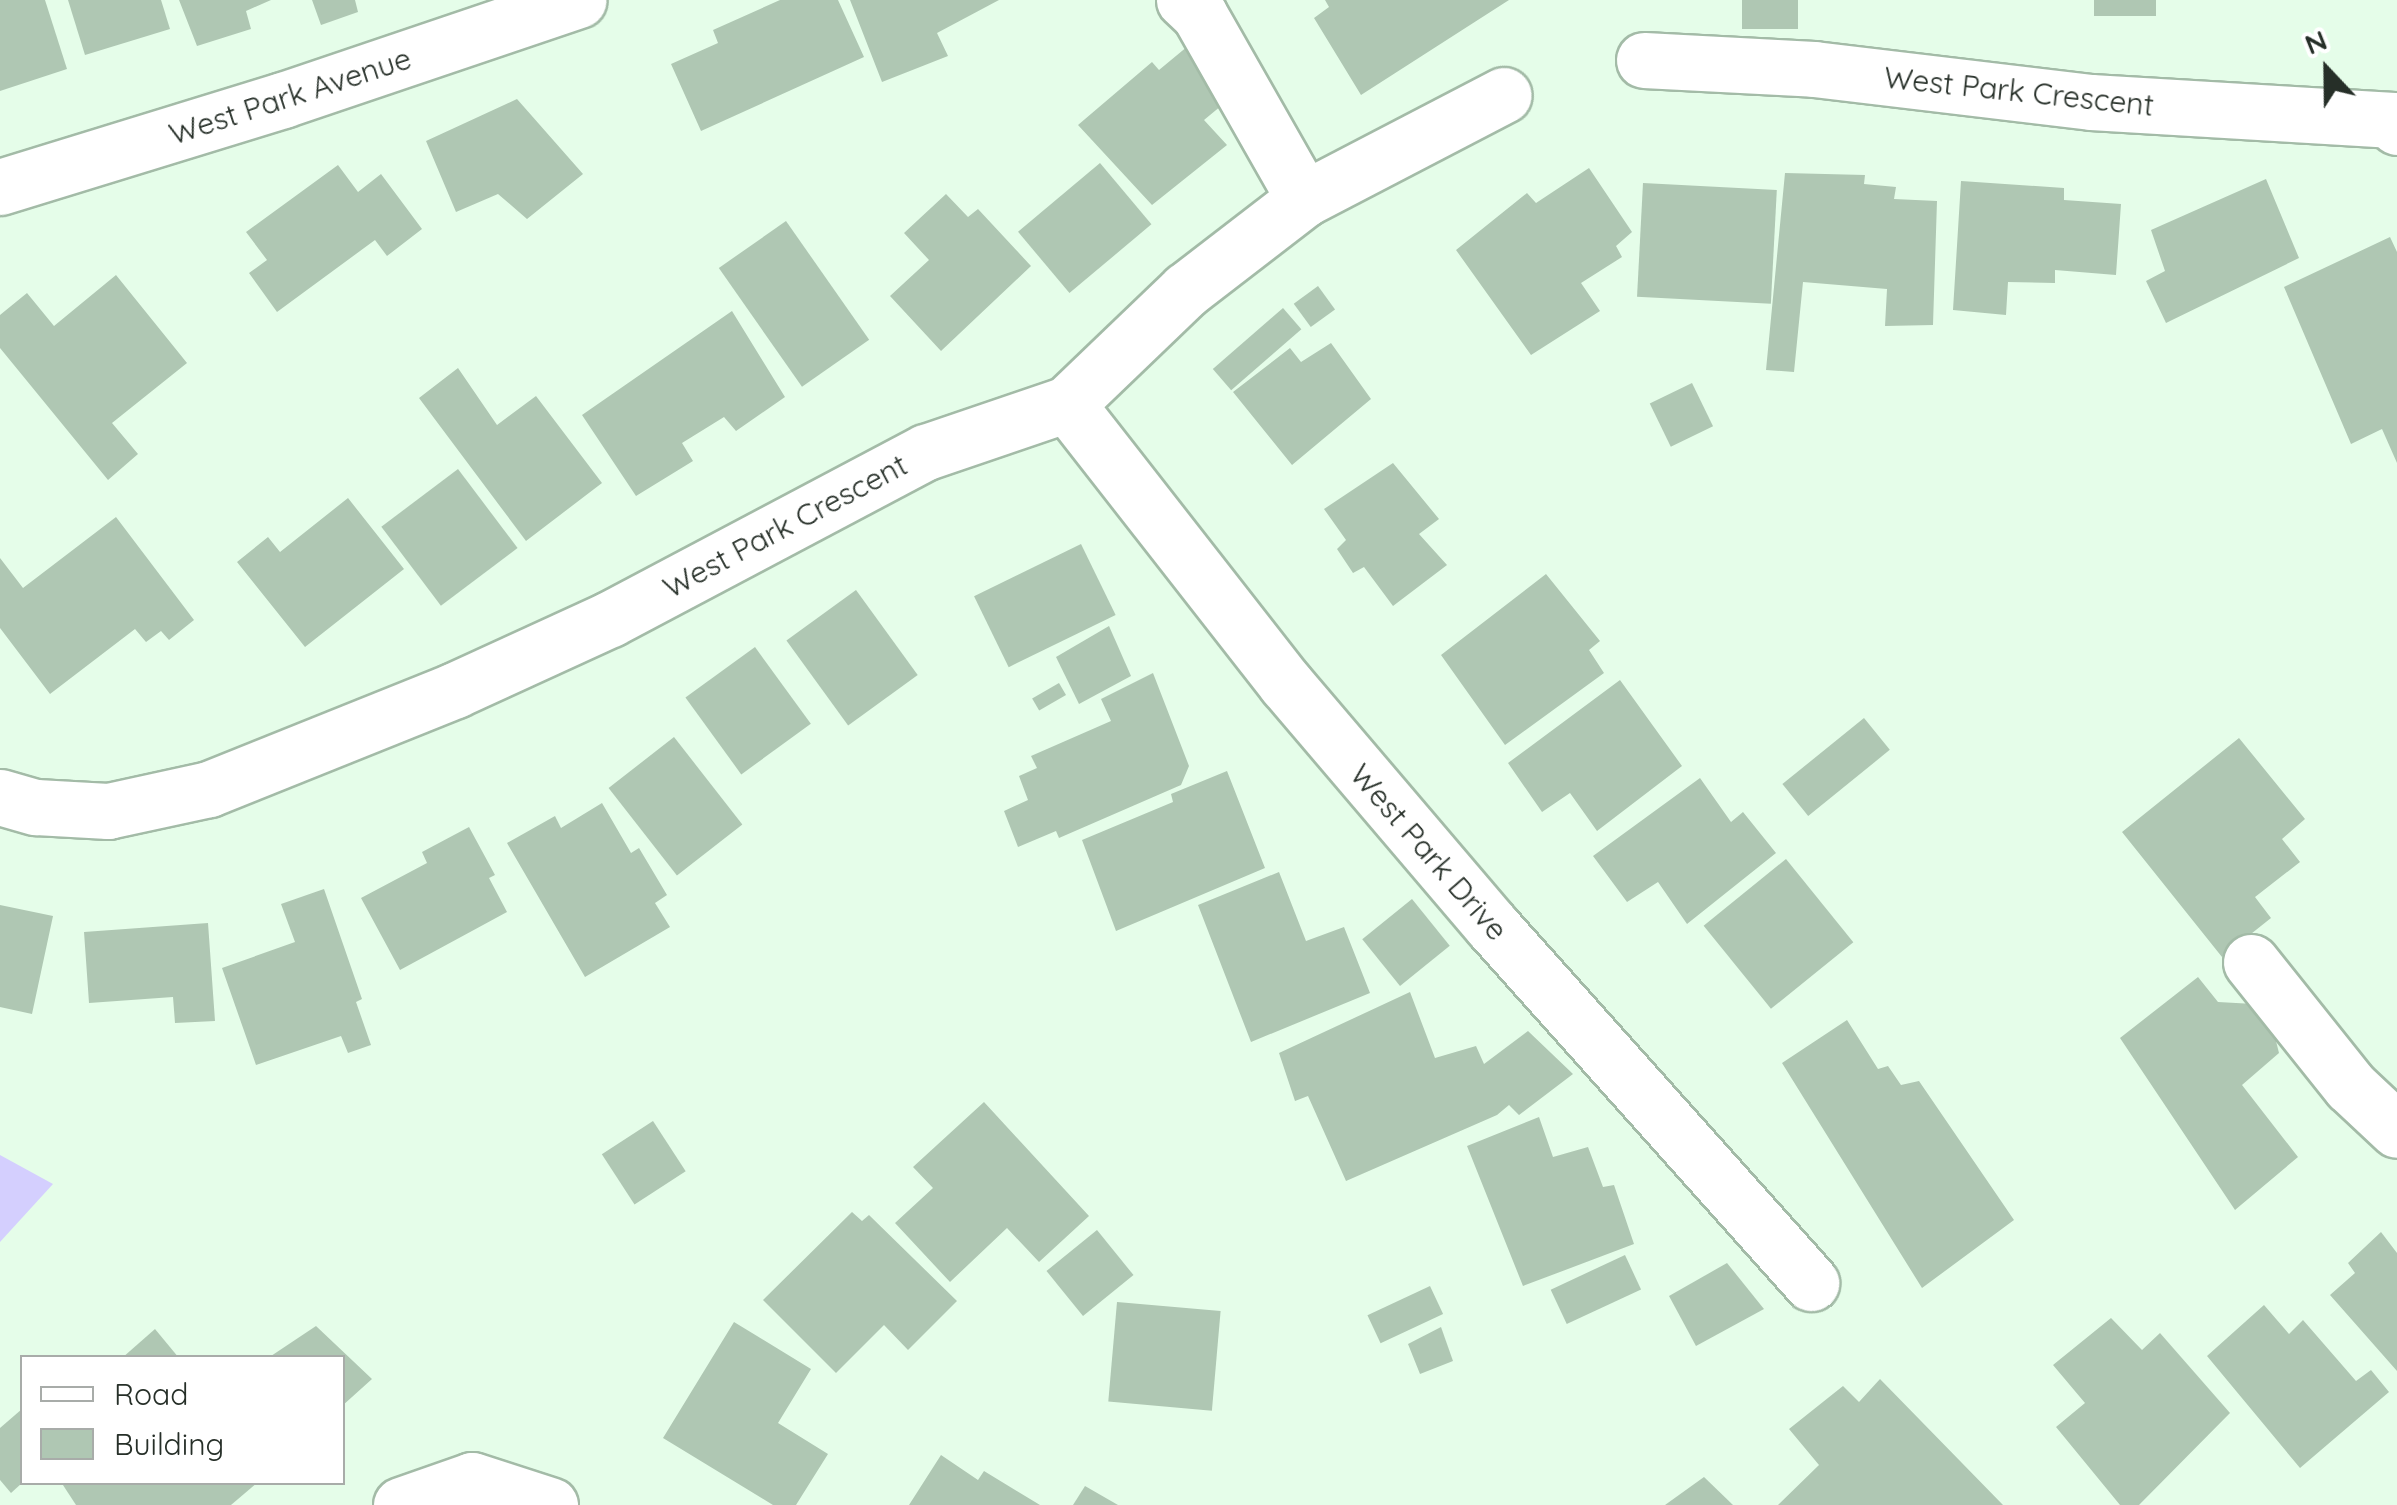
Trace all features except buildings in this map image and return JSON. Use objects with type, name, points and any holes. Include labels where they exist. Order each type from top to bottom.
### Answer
[{"type":"street","name":"West Park Avenue","points":[[0,187],[283,100],[579,0]]},
{"type":"street","points":[[1184,0],[1199,14],[1304,199]]},
{"type":"street","name":"West Park Crescent","points":[[1644,60],[1814,69],[2090,102],[2395,124]]},
{"type":"street","name":"West Park Crescent","points":[[0,796],[36,808],[108,811],[209,789],[454,690],[610,619],[926,452],[1067,404],[1186,290],[1304,199],[1504,95]]},
{"type":"street","name":"West Park Drive","points":[[1067,404],[1286,684],[1492,926],[1810,1283]]},
{"type":"street","points":[[2250,962],[2350,1086],[2397,1130]]},
{"type":"street","points":[[401,1505],[472,1480],[550,1505]]},
{"type":"shaded area","points":[[0,1155],[53,1184],[0,1242]]}]
